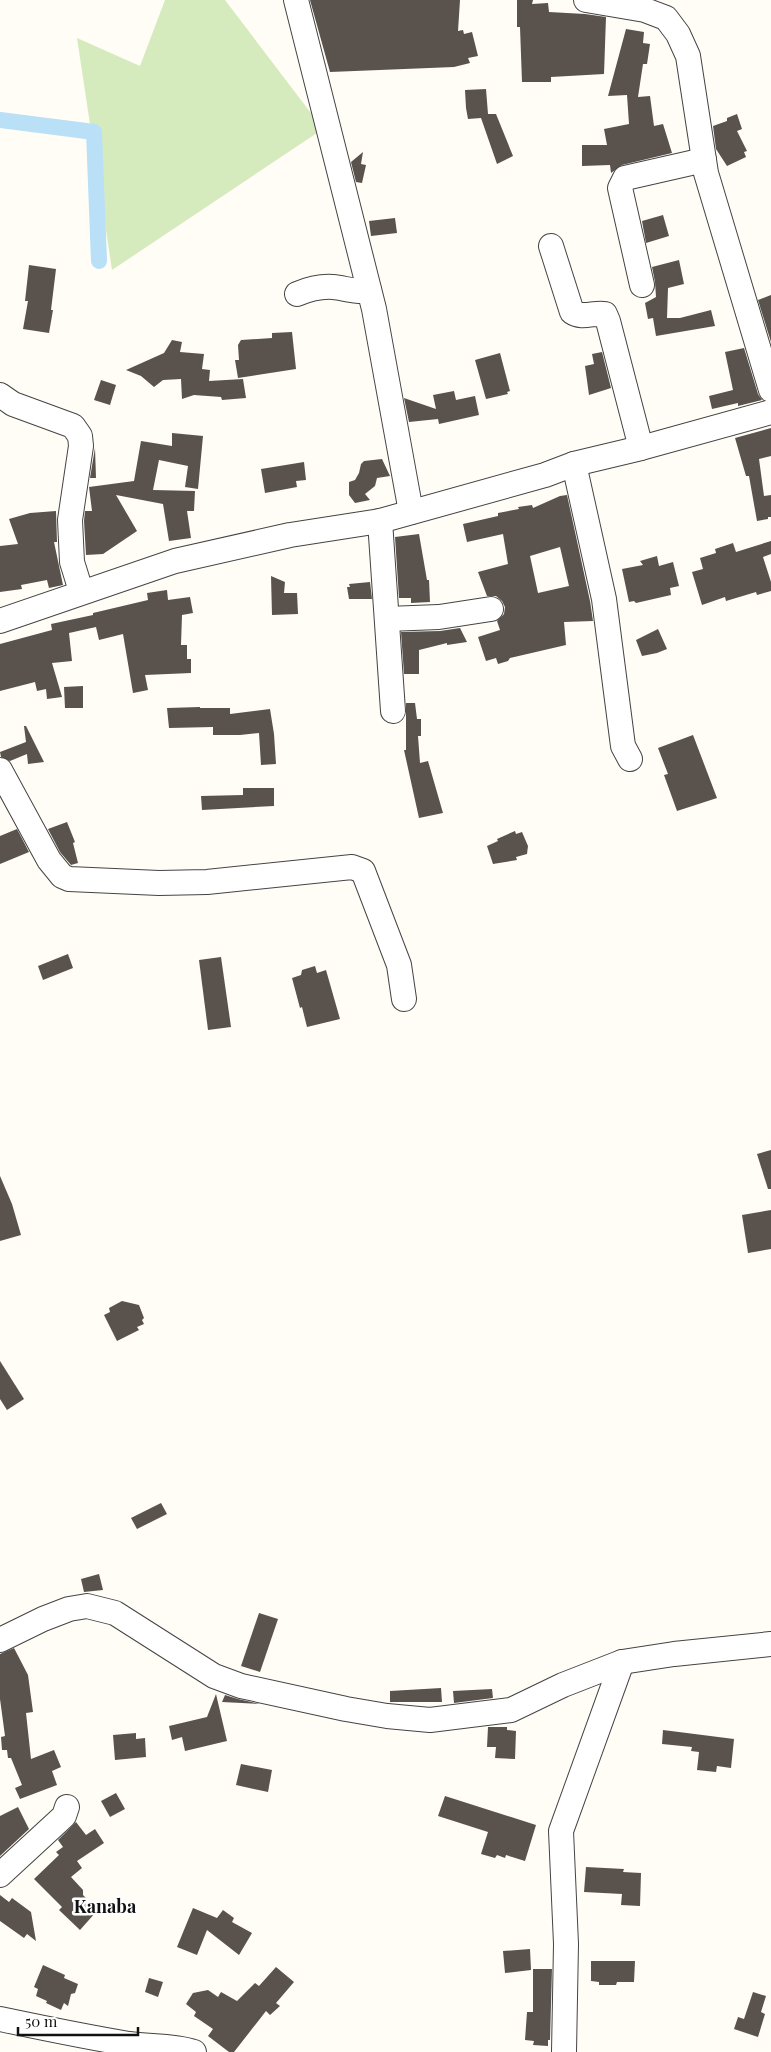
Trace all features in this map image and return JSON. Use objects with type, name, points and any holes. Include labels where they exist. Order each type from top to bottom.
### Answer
[{"type":"street","points":[[296,0],[370,290],[411,512]]},
{"type":"street","points":[[586,0],[646,10],[666,18],[678,34],[688,56],[706,173],[771,390]]},
{"type":"street","points":[[642,285],[620,188],[622,181],[625,178],[704,160]]},
{"type":"street","points":[[551,246],[572,312],[580,316],[604,314],[608,321],[642,448]]},
{"type":"street","points":[[297,294],[314,287],[332,287],[363,292],[370,290]]},
{"type":"street","points":[[0,395],[12,404],[73,426],[80,436],[81,446],[70,520],[72,562],[81,592]]},
{"type":"street","points":[[0,621],[175,561],[290,535],[380,521],[545,475],[574,464],[642,448],[771,412]]},
{"type":"street","points":[[574,464],[604,598],[623,746],[630,759]]},
{"type":"street","points":[[380,521],[393,711]]},
{"type":"street","points":[[387,619],[439,617],[492,609]]},
{"type":"street","points":[[0,770],[49,860],[62,876],[68,879],[159,883],[207,882],[352,867],[361,869],[398,965],[404,999]]},
{"type":"street","points":[[0,1640],[43,1619],[69,1609],[87,1606],[115,1613],[214,1676],[241,1686],[387,1716],[430,1720],[511,1710],[562,1685],[622,1662],[674,1654],[771,1644]]},
{"type":"street","points":[[564,2052],[566,1944],[561,1831],[622,1662]]},
{"type":"street","points":[[0,1875],[64,1816],[67,1807]]},
{"type":"street","points":[[0,2019],[82,2037],[189,2051]]},
{"type":"green space","points":[[165,0],[225,0],[323,129],[112,270],[77,38],[140,66]]},
{"type":"building","points":[[310,0],[460,0],[458,31],[463,30],[464,34],[472,32],[478,56],[468,58],[470,63],[454,67],[330,72]]},
{"type":"building","points":[[517,0],[533,0],[532,4],[548,3],[549,12],[606,17],[604,74],[551,77],[551,82],[522,82],[520,27],[517,27]]},
{"type":"building","points":[[626,29],[644,32],[643,43],[650,44],[647,64],[643,64],[638,97],[650,96],[654,126],[663,124],[672,153],[622,165],[611,173],[610,165],[582,166],[582,145],[607,145],[604,129],[629,124],[627,95],[608,96]]},
{"type":"building","points":[[486,89],[488,114],[496,114],[513,156],[497,164],[481,118],[468,119],[466,108],[465,90]]},
{"type":"building","points":[[737,114],[742,129],[737,131],[747,151],[744,152],[746,157],[727,166],[716,149],[713,126],[727,121],[727,118]]},
{"type":"building","points":[[363,152],[361,164],[366,165],[362,183],[356,182],[351,162]]},
{"type":"building","points":[[663,215],[669,236],[646,243],[642,221]]},
{"type":"building","points":[[395,218],[397,233],[371,236],[369,221]]},
{"type":"building","points":[[679,260],[684,284],[668,288],[667,318],[680,318],[711,310],[715,326],[656,336],[653,318],[648,319],[645,303],[656,297],[652,267]]},
{"type":"building","points":[[29,265],[56,269],[49,333],[23,329],[28,301],[25,301]]},
{"type":"building","points":[[771,295],[771,342],[758,300]]},
{"type":"building","points":[[292,332],[296,369],[238,378],[235,360],[239,360],[238,345],[241,340],[272,338],[272,333]]},
{"type":"building","points":[[172,340],[182,342],[180,352],[204,354],[202,369],[210,370],[209,381],[243,379],[246,398],[222,400],[221,397],[194,395],[182,399],[181,379],[163,380],[154,387],[141,376],[126,370],[164,353]]},
{"type":"building","points":[[744,348],[758,394],[762,400],[738,406],[738,403],[712,409],[709,396],[733,390],[725,352]]},
{"type":"building","points":[[602,352],[611,388],[589,395],[585,366],[594,364],[592,354]]},
{"type":"building","points":[[500,353],[510,391],[507,392],[508,394],[486,399],[475,360]]},
{"type":"building","points":[[101,380],[116,385],[110,405],[94,400]]},
{"type":"building","points":[[454,391],[456,400],[475,396],[479,415],[439,424],[438,419],[409,422],[404,398],[436,409],[433,395]]},
{"type":"building","points":[[771,428],[771,456],[759,459],[764,496],[771,495],[771,517],[757,521],[749,476],[746,476],[735,438]]},
{"type":"building","points":[[172,433],[203,436],[198,489],[185,487],[188,466],[159,460],[153,490],[195,491],[194,511],[187,511],[191,538],[169,541],[163,504],[116,495],[137,531],[103,554],[86,555],[85,511],[92,511],[89,487],[134,481],[141,441],[172,446]]},
{"type":"building","points":[[95,448],[96,478],[90,478]]},
{"type":"building","points":[[382,459],[390,476],[377,478],[375,486],[365,494],[370,500],[355,503],[349,495],[349,482],[355,480],[364,461]]},
{"type":"building","points":[[304,462],[306,480],[296,481],[297,487],[265,493],[261,469]]},
{"type":"building","points":[[567,495],[593,621],[564,622],[566,645],[510,658],[508,661],[498,664],[496,658],[486,661],[478,637],[500,630],[497,621],[504,614],[505,607],[496,596],[487,596],[478,572],[508,564],[503,534],[467,542],[463,524],[498,516],[498,513],[519,509],[518,507],[532,505],[533,508],[560,496]],"holes":[[[560,547],[569,586],[538,593],[530,556]]]},
{"type":"building","points":[[56,511],[57,542],[54,542],[63,585],[49,588],[47,580],[21,585],[22,589],[0,592],[0,546],[18,544],[9,519],[30,513]]},
{"type":"building","points":[[419,534],[427,580],[429,580],[430,602],[411,603],[411,598],[399,598],[395,537]]},
{"type":"building","points":[[771,541],[771,554],[763,557],[771,582],[771,591],[757,595],[756,592],[726,601],[725,597],[702,605],[692,572],[703,569],[700,558],[716,553],[715,549],[733,543],[736,552]]},
{"type":"building","points":[[657,556],[659,566],[673,562],[679,586],[670,588],[671,595],[636,603],[634,601],[629,602],[622,569],[643,565],[640,561]]},
{"type":"building","points":[[271,576],[285,582],[284,593],[297,593],[298,614],[272,615]]},
{"type":"building","points":[[370,582],[372,599],[349,599],[347,587],[350,587],[349,584]]},
{"type":"building","points":[[167,590],[168,600],[190,597],[193,613],[182,615],[181,645],[187,645],[187,659],[191,659],[191,673],[145,675],[148,690],[133,693],[123,634],[99,640],[96,627],[69,633],[72,661],[52,663],[62,697],[47,699],[46,689],[37,691],[35,682],[0,691],[0,644],[52,630],[51,624],[148,600],[147,593]]},
{"type":"building","points":[[460,628],[467,642],[447,645],[447,643],[419,650],[419,674],[404,674],[401,632],[440,631]]},
{"type":"building","points":[[658,629],[667,649],[642,656],[636,640]]},
{"type":"building","points":[[83,686],[83,708],[65,708],[64,687]]},
{"type":"building","points":[[406,703],[415,703],[417,719],[421,719],[421,736],[418,736],[420,763],[428,761],[443,813],[419,818],[404,750],[406,750]]},
{"type":"building","points":[[167,708],[230,708],[230,714],[270,709],[276,764],[261,765],[259,733],[213,735],[213,727],[169,728]]},
{"type":"building","points":[[24,726],[26,726],[44,762],[28,764],[27,754],[10,761],[1,757],[0,752],[26,742]]},
{"type":"building","points":[[693,735],[717,798],[677,811],[664,775],[668,774],[658,748]]},
{"type":"building","points":[[243,788],[274,788],[274,806],[202,810],[201,796],[243,795]]},
{"type":"building","points":[[67,822],[75,842],[73,843],[78,863],[71,865],[60,852],[48,829]]},
{"type":"building","points":[[17,829],[29,852],[0,864],[0,836]]},
{"type":"building","points":[[515,831],[516,834],[522,832],[528,846],[527,854],[516,857],[517,860],[493,864],[487,846]]},
{"type":"building","points":[[68,954],[73,968],[43,980],[38,966]]},
{"type":"building","points":[[221,957],[231,1027],[208,1030],[199,960]]},
{"type":"building","points":[[315,966],[317,973],[326,970],[340,1019],[307,1027],[292,978],[301,975],[302,970]]},
{"type":"building","points":[[771,1150],[771,1189],[768,1189],[757,1154]]},
{"type":"building","points":[[0,1176],[12,1204],[21,1235],[0,1241]]},
{"type":"building","points":[[771,1210],[771,1249],[748,1253],[742,1215]]},
{"type":"building","points":[[122,1301],[139,1305],[144,1318],[142,1320],[144,1324],[137,1327],[139,1330],[117,1341],[104,1315],[110,1312],[109,1308]]},
{"type":"building","points":[[0,1361],[24,1399],[7,1410],[0,1399]]},
{"type":"building","points":[[161,1503],[167,1514],[137,1529],[131,1518]]},
{"type":"building","points":[[99,1574],[103,1590],[84,1592],[81,1579]]},
{"type":"building","points":[[259,1613],[278,1619],[260,1672],[241,1666]]},
{"type":"building","points":[[14,1648],[28,1675],[33,1712],[26,1713],[31,1759],[54,1750],[61,1767],[52,1771],[57,1785],[20,1799],[15,1788],[22,1785],[11,1758],[8,1758],[7,1750],[2,1750],[1,1737],[5,1736],[0,1699],[0,1654]]},
{"type":"building","points":[[441,1688],[442,1702],[390,1702],[390,1691]]},
{"type":"building","points":[[492,1689],[493,1698],[454,1703],[453,1691]]},
{"type":"building","points":[[216,1694],[227,1741],[185,1751],[182,1737],[172,1740],[169,1726],[207,1717]]},
{"type":"building","points":[[225,1695],[238,1699],[260,1704],[222,1702]]},
{"type":"building","points":[[488,1727],[507,1727],[507,1730],[516,1731],[515,1759],[495,1758],[496,1747],[487,1747]]},
{"type":"building","points":[[663,1730],[734,1739],[731,1768],[717,1766],[716,1772],[697,1770],[699,1752],[691,1751],[692,1747],[662,1744]]},
{"type":"building","points":[[136,1733],[136,1739],[145,1738],[146,1757],[115,1760],[113,1735]]},
{"type":"building","points":[[241,1764],[272,1770],[268,1792],[236,1785]]},
{"type":"building","points":[[116,1793],[125,1809],[110,1817],[101,1801]]},
{"type":"building","points":[[445,1796],[536,1825],[525,1861],[506,1855],[505,1858],[497,1855],[495,1858],[481,1854],[488,1832],[438,1816]]},
{"type":"building","points":[[18,1807],[29,1829],[0,1856],[0,1816]]},
{"type":"building","points":[[76,1822],[86,1835],[95,1829],[104,1843],[77,1861],[82,1868],[71,1877],[83,1890],[83,1895],[87,1899],[84,1901],[96,1912],[80,1930],[59,1910],[62,1907],[34,1879],[59,1855],[56,1852],[63,1847],[58,1840]]},
{"type":"building","points":[[586,1867],[624,1869],[623,1872],[641,1873],[640,1906],[621,1905],[622,1894],[584,1892]]},
{"type":"building","points":[[0,1895],[9,1902],[12,1898],[31,1912],[36,1941],[27,1934],[24,1938],[0,1921]]},
{"type":"building","points":[[193,1908],[217,1918],[223,1910],[234,1918],[232,1922],[252,1933],[239,1955],[207,1930],[197,1955],[177,1947]]},
{"type":"building","points":[[530,1949],[531,1970],[505,1973],[503,1951]]},
{"type":"building","points":[[591,1961],[635,1961],[634,1982],[599,1985],[599,1982],[591,1981]]},
{"type":"building","points":[[43,1965],[65,1975],[64,1978],[78,1984],[75,1993],[71,1994],[68,2006],[64,2003],[61,2010],[36,1996],[38,1989],[34,1987]]},
{"type":"building","points":[[276,1967],[294,1982],[276,2003],[280,2006],[270,2015],[266,2011],[234,2052],[229,2052],[208,2036],[213,2029],[194,2016],[196,2012],[186,2004],[193,1993],[208,1990],[218,1997],[221,1992],[237,2001],[255,1983],[259,1986]]},
{"type":"building","points":[[533,1969],[552,1969],[550,2040],[548,2040],[548,2046],[533,2045],[534,2041],[525,2040],[527,2012],[533,2012]]},
{"type":"building","points":[[149,1978],[163,1982],[158,1997],[145,1992]]},
{"type":"building","points":[[753,1992],[766,1996],[761,2012],[765,2014],[758,2037],[734,2029],[738,2017],[744,2019]]},
{"type":"waterway","points":[[0,120],[94,132],[99,261]]},
{"type":"district","name":"Kanaba","points":[[105,1906]]}]
